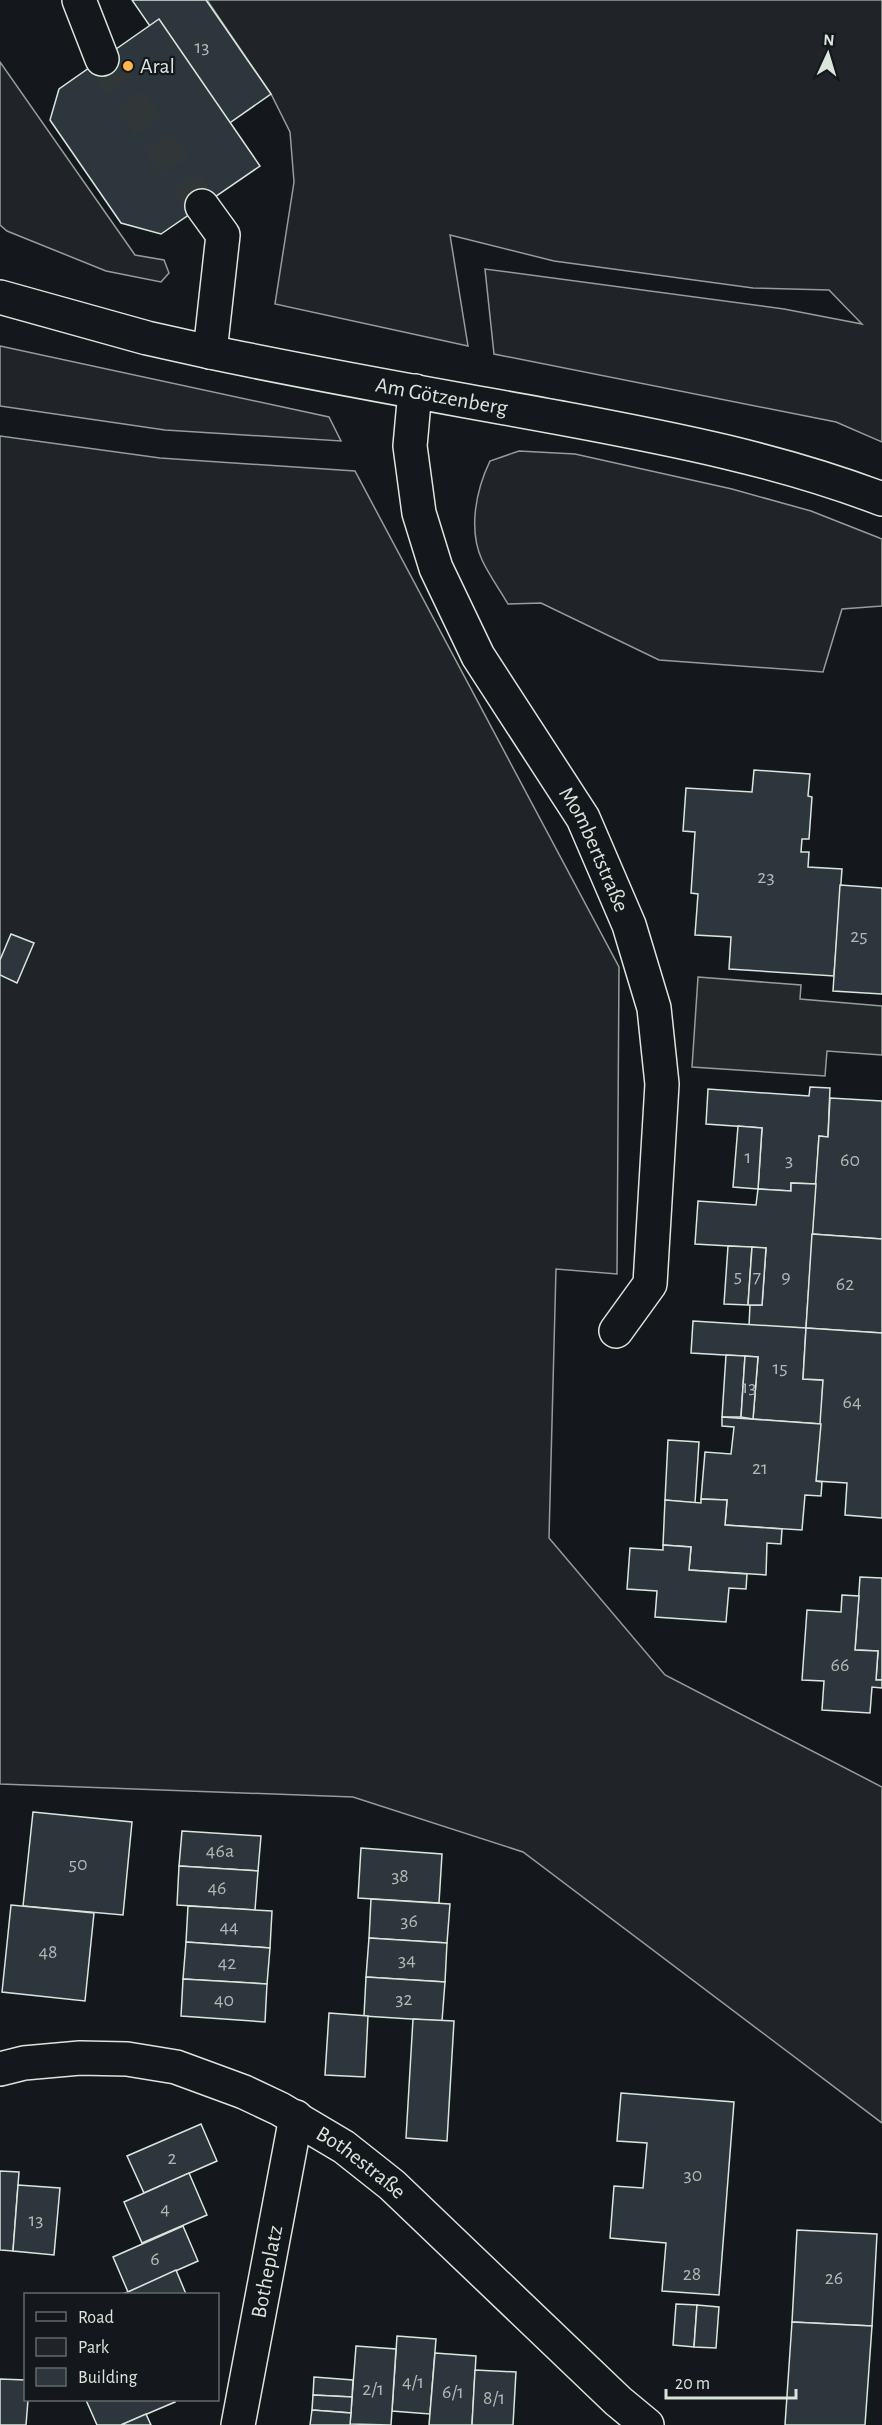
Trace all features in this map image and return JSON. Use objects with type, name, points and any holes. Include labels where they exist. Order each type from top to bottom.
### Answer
[{"type":"street","points":[[79,0],[102,59]]},
{"type":"street","points":[[202,206],[223,235],[210,352]]},
{"type":"street","name":"Am Götzenberg","points":[[0,297],[147,339],[674,439],[770,463],[852,487],[882,499]]},
{"type":"street","name":"Mombertstraße","points":[[415,391],[410,446],[419,513],[436,568],[478,656],[583,818],[629,925],[654,1008],[662,1084],[650,1284],[616,1331]]},
{"type":"street","name":"Bothestraße","points":[[0,2069],[24,2063],[80,2058],[128,2059],[176,2067],[244,2092],[296,2117],[344,2146],[392,2185],[646,2425]]},
{"type":"street","name":"Botheplatz","points":[[238,2425],[296,2117]]},
{"type":"green space","points":[[207,0],[882,0],[882,442],[836,422],[494,354],[485,269],[784,309],[862,324],[829,290],[753,288],[554,261],[450,235],[468,346],[275,304],[294,182],[290,132],[271,94]]},
{"type":"green space","points":[[0,62],[135,255],[164,260],[169,273],[161,282],[106,271],[7,231],[0,225]]},
{"type":"green space","points":[[0,346],[329,417],[341,441],[165,430],[0,406]]},
{"type":"green space","points":[[0,436],[160,458],[355,471],[619,967],[617,1274],[556,1269],[549,1538],[665,1675],[882,1787],[882,2123],[523,1852],[353,1797],[0,1784]]},
{"type":"green space","points":[[519,451],[575,454],[732,489],[811,511],[882,539],[882,606],[842,609],[823,672],[659,660],[541,603],[508,604],[482,560],[475,536],[475,510],[481,484],[490,461]]},
{"type":"shaded area","points":[[698,977],[801,985],[800,999],[882,1006],[882,1055],[827,1051],[825,1076],[692,1067]]},
{"type":"building","points":[[132,0],[206,0],[271,94],[221,129]]},
{"type":"building","points":[[159,19],[260,166],[161,234],[121,223],[50,120],[59,89]]},
{"type":"building","points":[[754,770],[810,774],[808,796],[812,797],[809,839],[802,839],[801,852],[809,852],[808,867],[842,869],[834,976],[729,969],[731,937],[695,935],[698,894],[691,893],[695,832],[683,831],[686,788],[752,792]]},
{"type":"building","points":[[840,885],[882,888],[882,994],[833,991]]},
{"type":"building","points":[[11,934],[34,943],[17,983],[0,975],[0,960]]},
{"type":"building","points":[[810,1087],[830,1088],[828,1137],[819,1136],[816,1184],[791,1183],[791,1191],[758,1189],[762,1128],[706,1124],[708,1089],[809,1096]]},
{"type":"building","points":[[830,1098],[882,1101],[882,1239],[812,1234],[819,1136],[828,1137]]},
{"type":"building","points":[[738,1126],[762,1128],[758,1189],[733,1187]]},
{"type":"building","points":[[791,1183],[816,1184],[806,1328],[749,1326],[750,1305],[762,1305],[766,1248],[695,1244],[698,1201],[756,1205],[758,1189],[791,1191]]},
{"type":"building","points":[[812,1234],[882,1239],[882,1333],[806,1328]]},
{"type":"building","points":[[728,1246],[752,1247],[748,1305],[724,1304]]},
{"type":"building","points":[[752,1247],[766,1248],[762,1305],[748,1305]]},
{"type":"building","points":[[693,1321],[806,1328],[803,1379],[823,1380],[821,1424],[753,1419],[758,1357],[691,1353]]},
{"type":"building","points":[[806,1328],[882,1333],[882,1518],[845,1515],[847,1483],[816,1481],[823,1380],[803,1379]]},
{"type":"building","points":[[726,1355],[745,1356],[741,1417],[722,1417]]},
{"type":"building","points":[[745,1356],[758,1357],[753,1419],[741,1417]]},
{"type":"building","points":[[722,1417],[821,1424],[816,1481],[822,1482],[821,1496],[805,1495],[802,1530],[725,1525],[727,1500],[701,1499],[705,1452],[731,1454],[734,1427],[722,1426]]},
{"type":"building","points":[[668,1440],[699,1442],[695,1503],[665,1500]]},
{"type":"building","points":[[701,1499],[727,1500],[725,1525],[782,1529],[781,1544],[767,1543],[766,1575],[689,1570],[691,1547],[663,1545],[665,1500],[701,1503]]},
{"type":"building","points":[[663,1545],[691,1547],[689,1570],[747,1574],[746,1589],[729,1588],[726,1622],[655,1617],[657,1591],[627,1589],[630,1548],[663,1550]]},
{"type":"building","points":[[860,1577],[882,1578],[882,1680],[876,1680],[878,1651],[855,1650]]},
{"type":"building","points":[[842,1595],[859,1596],[855,1650],[878,1651],[876,1680],[882,1680],[882,1688],[872,1687],[870,1713],[822,1710],[824,1681],[802,1680],[807,1610],[841,1612]]},
{"type":"building","points":[[33,1812],[132,1822],[123,1915],[23,1906]]},
{"type":"building","points":[[182,1831],[261,1836],[258,1871],[179,1866]]},
{"type":"building","points":[[361,1848],[442,1854],[439,1903],[358,1898]]},
{"type":"building","points":[[179,1866],[258,1871],[255,1910],[177,1905]]},
{"type":"building","points":[[371,1899],[450,1904],[447,1943],[369,1938]]},
{"type":"building","points":[[11,1905],[94,1913],[85,2001],[2,1992]]},
{"type":"building","points":[[188,1906],[272,1911],[270,1948],[186,1942]]},
{"type":"building","points":[[369,1938],[447,1943],[445,1982],[366,1977]]},
{"type":"building","points":[[186,1942],[270,1948],[267,1984],[183,1979]]},
{"type":"building","points":[[366,1977],[445,1982],[442,2021],[364,2016]]},
{"type":"building","points":[[183,1979],[267,1984],[265,2022],[181,2016]]},
{"type":"building","points":[[329,2013],[368,2016],[365,2077],[325,2075]]},
{"type":"building","points":[[413,2019],[454,2021],[447,2141],[406,2138]]},
{"type":"building","points":[[621,2093],[734,2102],[719,2295],[662,2291],[666,2243],[610,2238],[614,2186],[643,2188],[647,2143],[617,2141]]},
{"type":"building","points":[[201,2124],[217,2161],[144,2193],[127,2156]]},
{"type":"building","points":[[0,2171],[19,2172],[13,2251],[0,2250]]},
{"type":"building","points":[[189,2173],[207,2215],[142,2243],[124,2202]]},
{"type":"building","points":[[18,2185],[60,2188],[54,2255],[13,2251]]},
{"type":"building","points":[[183,2226],[198,2261],[128,2292],[113,2257]]},
{"type":"building","points":[[797,2230],[877,2234],[872,2326],[792,2322]]},
{"type":"building","points":[[176,2270],[186,2293],[125,2293]]},
{"type":"building","points":[[676,2304],[697,2305],[694,2347],[673,2345]]},
{"type":"building","points":[[697,2305],[719,2307],[716,2348],[694,2347]]},
{"type":"building","points":[[792,2322],[872,2326],[865,2425],[785,2425]]},
{"type":"building","points":[[397,2336],[436,2339],[430,2414],[392,2411]]},
{"type":"building","points":[[356,2346],[396,2349],[391,2425],[350,2424]]},
{"type":"building","points":[[435,2353],[476,2356],[472,2425],[429,2425]]},
{"type":"building","points":[[475,2370],[516,2372],[513,2425],[472,2425]]},
{"type":"building","points":[[314,2377],[353,2380],[352,2397],[313,2395]]},
{"type":"building","points":[[0,2379],[24,2380],[24,2401],[28,2401],[26,2425],[0,2425]]},
{"type":"building","points":[[313,2395],[352,2397],[351,2413],[312,2410]]},
{"type":"building","points":[[86,2401],[175,2402],[121,2425],[97,2425]]},
{"type":"building","points":[[312,2410],[351,2413],[350,2425],[310,2425]]},
{"type":"building","points":[[146,2414],[151,2425],[121,2425]]},
{"type":"tunnel","points":[[102,59],[202,206]]},
{"type":"place","name":"Aral","points":[[128,66]]}]
